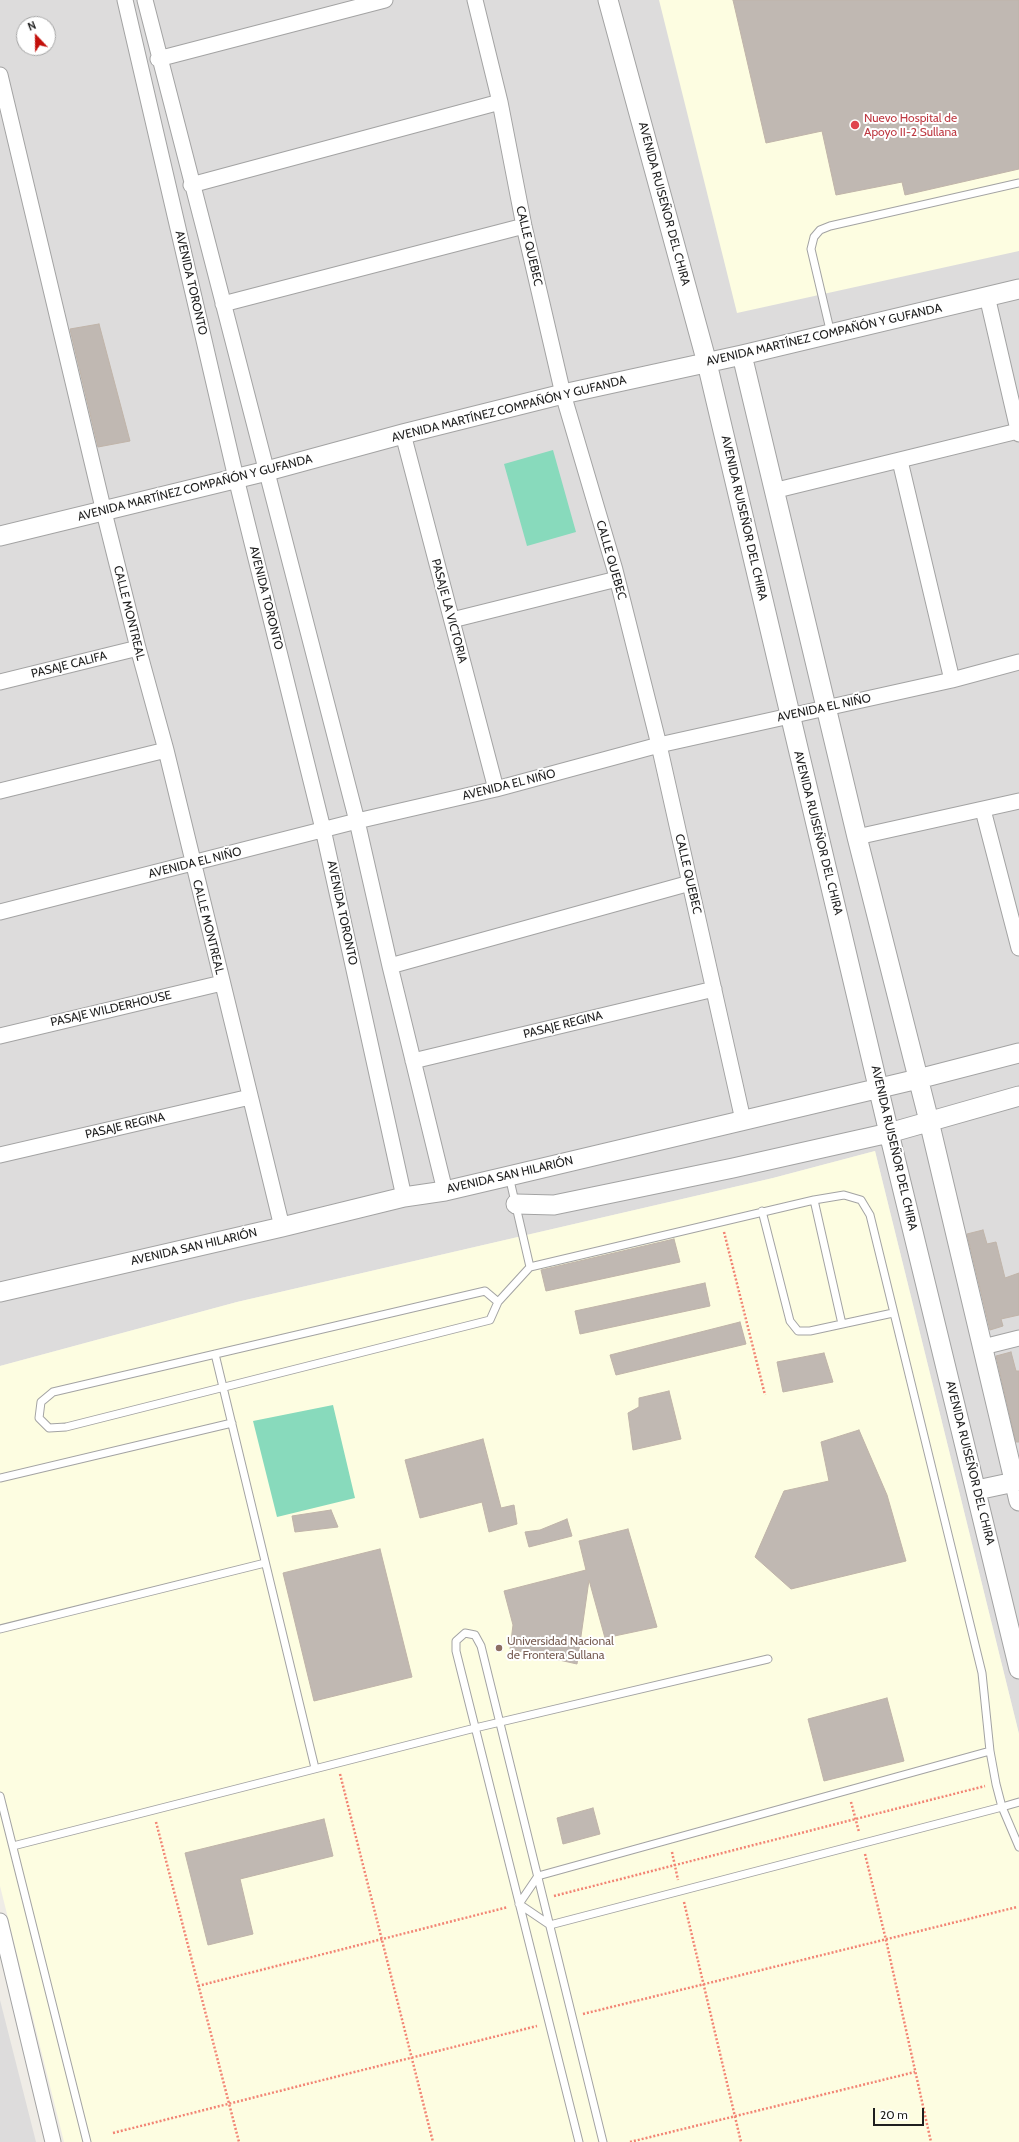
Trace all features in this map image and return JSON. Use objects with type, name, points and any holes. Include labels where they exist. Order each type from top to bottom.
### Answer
[{"type":"street","name":"AVENIDA TORONTO","points":[[125,0],[236,478],[323,829],[404,1197]]},
{"type":"street","name":"AVENIDA TORONTO","points":[[144,0],[158,59],[267,471],[357,821],[390,966],[445,1191]]},
{"type":"street","points":[[158,59],[385,0]]},
{"type":"street","name":"CALLE QUEBEC","points":[[475,0],[500,102],[524,226],[563,394],[617,579],[659,745],[743,1120]]},
{"type":"street","name":"AVENIDA RUISEÑOR DEL CHIRA","points":[[608,0],[707,363],[880,1088],[889,1132],[977,1490],[1019,1669]]},
{"type":"street","name":"CALLE MONTREAL","points":[[0,75],[104,512],[138,648],[166,750],[282,1227]]},
{"type":"street","points":[[191,185],[500,102]]},
{"type":"street","points":[[223,304],[524,226]]},
{"type":"street","name":"AVENIDA MARTÍNEZ COMPAÑÓN Y GUFANDA","points":[[0,536],[104,512],[267,471],[403,434],[563,394],[742,356],[1019,289]]},
{"type":"street","points":[[773,491],[1019,433],[987,296]]},
{"type":"street","points":[[742,356],[773,491],[857,837],[929,1121],[1016,1481],[1019,1501]]},
{"type":"street","name":"PASAJE LA VICTORIA","points":[[403,434],[496,789]]},
{"type":"street","points":[[900,461],[952,680]]},
{"type":"street","points":[[452,620],[617,579]]},
{"type":"street","name":"PASAJE CALIFA","points":[[0,682],[138,648]]},
{"type":"street","name":"AVENIDA EL NIÑO","points":[[0,912],[193,864],[323,829],[496,789],[659,745],[790,714],[952,680],[1019,662]]},
{"type":"street","points":[[0,791],[166,750]]},
{"type":"street","points":[[857,837],[1019,801]]},
{"type":"street","points":[[983,810],[1019,948]]},
{"type":"street","points":[[390,966],[690,883]]},
{"type":"street","name":"PASAJE WILDERHOUSE","points":[[0,1036],[222,983]]},
{"type":"street","name":"PASAJE REGINA","points":[[413,1061],[714,989]]},
{"type":"street","name":"AVENIDA SAN HILARIÓN","points":[[0,1292],[282,1227],[404,1197],[445,1191],[509,1176],[918,1079],[1019,1053]]},
{"type":"street","points":[[516,1204],[554,1205],[733,1168],[889,1132],[1019,1096]]},
{"type":"street","name":"PASAJE REGINA","points":[[0,1155],[250,1097]]},
{"type":"street","points":[[983,1347],[1019,1338]]},
{"type":"street","points":[[977,1490],[1016,1481]]},
{"type":"street","points":[[0,1921],[53,2142]]},
{"type":"lane","points":[[831,334],[811,249],[814,237],[820,230],[830,226],[1019,183]]},
{"type":"lane","points":[[509,1176],[530,1267]]},
{"type":"lane","points":[[498,1302],[485,1291],[53,1392],[41,1402],[40,1418],[49,1428],[66,1428],[490,1320],[498,1302],[530,1267],[721,1220],[814,1200],[844,1195],[861,1200],[870,1215],[982,1673],[990,1751],[996,1784],[1002,1807],[1019,1847]]},
{"type":"lane","points":[[814,1200],[842,1324]]},
{"type":"lane","points":[[762,1211],[790,1321],[798,1331],[810,1331],[894,1313]]},
{"type":"lane","points":[[214,1354],[315,1768]]},
{"type":"lane","points":[[0,1478],[232,1423]]},
{"type":"lane","points":[[0,1629],[266,1563]]},
{"type":"lane","points":[[579,2142],[456,1651],[456,1641],[465,1633],[475,1635],[481,1646],[604,2142]]},
{"type":"lane","points":[[13,1846],[337,1762],[768,1659]]},
{"type":"lane","points":[[519,1904],[538,1876],[990,1751]]},
{"type":"lane","points":[[0,1796],[86,2142]]},
{"type":"lane","points":[[519,1904],[550,1925],[1019,1802]]},
{"type":"path","points":[[721,1220],[765,1394]]},
{"type":"path","points":[[337,1762],[433,2142]]},
{"type":"path","points":[[543,1899],[996,1784]]},
{"type":"path","points":[[847,1790],[862,1844],[931,2142]]},
{"type":"path","points":[[152,1810],[239,2142]]},
{"type":"path","points":[[669,1839],[741,2142]]},
{"type":"path","points":[[198,1986],[519,1904]]},
{"type":"path","points":[[630,2142],[915,2072]]},
{"type":"shaded area","points":[[0,0],[1019,0],[1019,1734],[875,1151],[773,1178],[237,1302],[0,1366]]},
{"type":"shaded area","name":"Nuevo Hospital de Apoyo II-2 Sullana","points":[[659,0],[1019,0],[1019,251],[737,313]]},
{"type":"shaded area","name":"Universidad Nacional de Frontera Sullana","points":[[875,1151],[1019,1734],[1019,2142],[64,2142],[0,1886],[0,1366],[237,1302],[773,1178]]},
{"type":"shaded area","points":[[0,2000],[36,2142],[0,2142]]},
{"type":"green space","points":[[553,450],[576,532],[527,546],[504,464]]},
{"type":"green space","points":[[333,1405],[355,1498],[277,1517],[253,1421]]},
{"type":"building","points":[[733,0],[1019,0],[1019,169],[905,195],[902,182],[836,195],[822,131],[766,143]]},
{"type":"building","points":[[99,324],[130,441],[98,447],[70,329]]},
{"type":"building","points":[[983,1230],[987,1244],[996,1242],[1005,1278],[1019,1273],[1019,1315],[1001,1319],[1003,1326],[990,1330],[967,1234]]},
{"type":"building","points":[[674,1239],[680,1262],[546,1291],[541,1270]]},
{"type":"building","points":[[705,1283],[710,1306],[580,1334],[575,1311]]},
{"type":"building","points":[[740,1322],[746,1344],[616,1375],[610,1355]]},
{"type":"building","points":[[1011,1352],[1016,1371],[1019,1371],[1019,1442],[1016,1442],[996,1356]]},
{"type":"building","points":[[824,1353],[833,1382],[783,1392],[777,1362]]},
{"type":"building","points":[[669,1391],[681,1439],[633,1450],[628,1413],[639,1407],[639,1398]]},
{"type":"building","points":[[859,1430],[887,1495],[906,1561],[791,1589],[755,1557],[784,1491],[829,1481],[821,1442]]},
{"type":"building","points":[[483,1439],[501,1508],[514,1505],[517,1524],[489,1532],[482,1502],[420,1518],[405,1460]]},
{"type":"building","points":[[331,1510],[338,1527],[295,1532],[292,1516]]},
{"type":"building","points":[[567,1519],[572,1536],[529,1547],[525,1532],[540,1530]]},
{"type":"building","points":[[628,1529],[657,1627],[605,1638],[589,1580],[577,1664],[510,1649],[513,1625],[504,1591],[586,1570],[579,1541]]},
{"type":"building","points":[[380,1549],[412,1677],[314,1701],[283,1573]]},
{"type":"building","points":[[887,1698],[904,1761],[824,1781],[808,1719]]},
{"type":"building","points":[[593,1808],[600,1834],[563,1844],[557,1818]]},
{"type":"building","points":[[324,1819],[333,1856],[240,1879],[253,1934],[208,1945],[185,1853]]},
{"type":"place","name":"Nuevo Hospital de Apoyo II-2 Sullana","points":[[855,125]]},
{"type":"place","name":"Universidad Nacional de Frontera Sullana","points":[[499,1648]]}]
